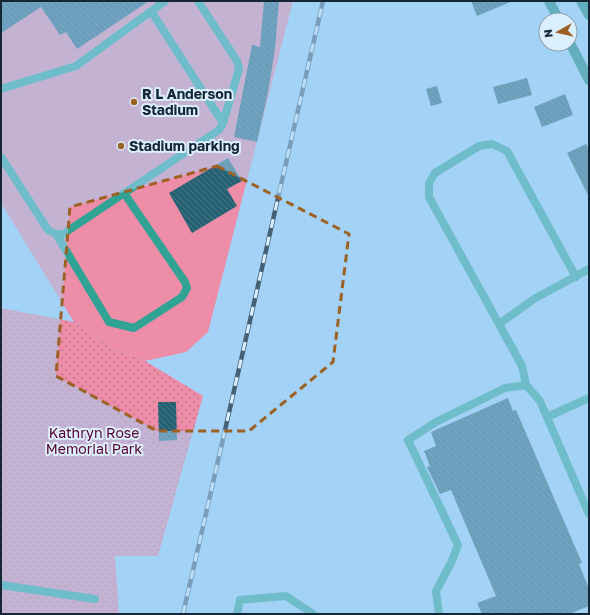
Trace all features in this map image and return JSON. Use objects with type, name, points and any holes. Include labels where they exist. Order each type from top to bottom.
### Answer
[{"type":"main road","points":[[549,1],[555,12]]},
{"type":"main road","points":[[581,1],[589,14]]},
{"type":"main road","points":[[575,52],[589,80]]},
{"type":"lane","points":[[1,89],[76,66],[165,1]]},
{"type":"lane","points":[[1,157],[48,230],[56,234],[63,234],[219,130],[223,123],[239,69],[237,61],[198,1]]},
{"type":"lane","points":[[151,11],[223,123]]},
{"type":"lane","points":[[576,277],[507,151],[492,144],[479,146],[435,173],[428,183],[430,197],[522,366],[526,385],[540,401],[586,500],[589,514]]},
{"type":"lane","points":[[56,234],[109,322],[134,328],[182,296],[187,288],[185,282],[124,193]]},
{"type":"lane","points":[[499,324],[534,299],[589,269]]},
{"type":"lane","points":[[439,614],[436,591],[458,546],[408,440],[436,422],[505,388],[526,385]]},
{"type":"lane","points":[[547,417],[589,398]]},
{"type":"lane","points":[[1,585],[95,598]]},
{"type":"lane","points":[[237,614],[240,600],[286,596],[313,614]]},
{"type":"highlighted area","points":[[217,166],[349,234],[333,362],[249,431],[157,431],[56,376],[70,207]]},
{"type":"green space","name":"R L Anderson Stadium","points":[[1,1],[293,1],[208,332],[186,352],[145,361],[110,347],[74,322],[1,203]]},
{"type":"green space","name":"Kathryn Rose Memorial Park","points":[[1,308],[74,322],[110,347],[145,361],[203,396],[158,556],[115,556],[119,614],[1,614]]},
{"type":"building","points":[[1,1],[149,1],[77,49],[66,32],[60,35],[41,7],[1,33]]},
{"type":"building","points":[[264,1],[279,1],[275,49],[268,92],[257,142],[234,137],[252,45],[260,47]]},
{"type":"building","points":[[471,1],[513,1],[477,16]]},
{"type":"building","points":[[527,78],[532,95],[498,104],[493,87]]},
{"type":"building","points":[[437,86],[442,103],[431,106],[426,89]]},
{"type":"building","points":[[565,94],[573,115],[542,127],[534,107]]},
{"type":"building","points":[[586,144],[589,150],[589,197],[567,153]]},
{"type":"building","points":[[228,158],[242,181],[227,189],[237,206],[192,233],[169,193]]},
{"type":"building","points":[[508,398],[513,411],[516,410],[582,563],[579,564],[589,589],[589,606],[569,614],[482,614],[477,603],[496,596],[451,490],[440,494],[427,467],[430,466],[424,451],[436,446],[431,432]]},
{"type":"building","points":[[158,402],[176,402],[177,440],[159,441]]},
{"type":"railway","points":[[183,614],[323,1]]},
{"type":"place","name":"R L Anderson Stadium","points":[[134,102]]},
{"type":"place","name":"Stadium parking","points":[[121,146]]}]
